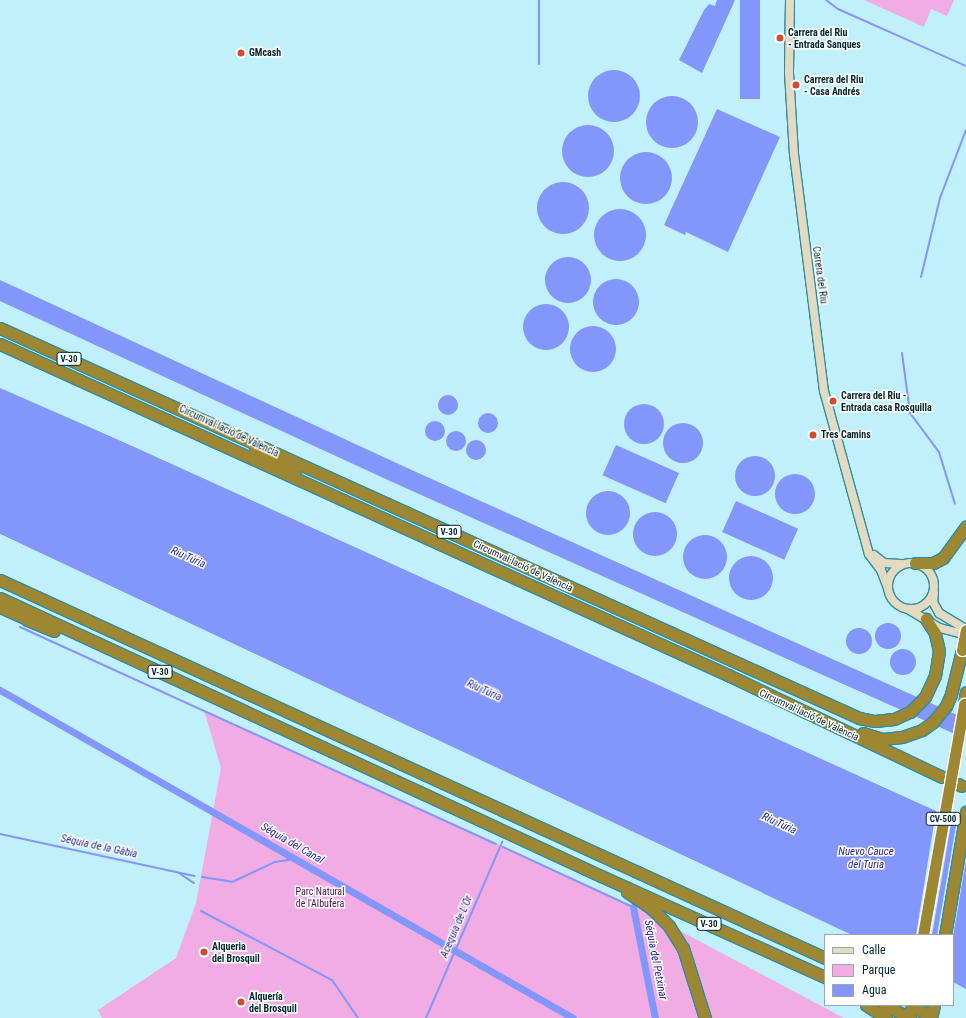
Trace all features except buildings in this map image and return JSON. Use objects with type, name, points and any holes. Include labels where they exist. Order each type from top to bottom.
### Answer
[{"type":"highway","name":"Circumval·lació de València","points":[[0,328],[841,712],[875,721],[900,717],[917,706],[925,697],[935,676],[939,651],[935,633],[926,619]]},
{"type":"highway","name":"Circumval·lació de València","points":[[0,344],[354,504],[728,676],[942,777]]},
{"type":"highway","points":[[138,391],[150,400],[233,439],[354,504]]},
{"type":"highway","points":[[915,563],[933,563],[943,558],[966,526]]},
{"type":"highway","name":"V-30","points":[[0,580],[824,958]]},
{"type":"highway","name":"V-30","points":[[0,598],[601,876],[822,976]]},
{"type":"highway","points":[[0,608],[237,713],[319,745]]},
{"type":"highway","points":[[728,676],[747,680],[871,736],[896,738],[922,730],[933,722],[946,706],[954,685],[966,629]]},
{"type":"highway","name":"CV-500","points":[[923,934],[966,692]]},
{"type":"highway","name":"CV-500","points":[[945,934],[966,812]]},
{"type":"highway","points":[[601,876],[652,909],[669,926],[683,948],[705,1018]]},
{"type":"highway","points":[[868,1006],[886,1018]]},
{"type":"highway","points":[[887,1006],[909,1018],[932,1006]]},
{"type":"street","name":"Carrera del Riu","points":[[790,0],[789,65],[794,154],[823,383],[836,438],[867,547],[888,588]]},
{"type":"street","points":[[867,547],[884,563],[915,563],[930,572],[934,582],[933,602],[939,613],[966,629]]},
{"type":"street","points":[[904,564],[892,573],[888,588],[896,604],[949,631],[966,635]]},
{"type":"street","points":[[908,609],[924,606],[934,593]]},
{"type":"green space","points":[[864,0],[954,0],[947,16],[931,9],[924,27]]},
{"type":"green space","name":"Parc Natural de l'Albufera","points":[[204,710],[633,906],[844,1018],[102,1018],[98,1010],[176,958],[196,903],[221,768]]},
{"type":"water","points":[[717,0],[735,0],[702,73],[679,60],[704,10],[709,4],[715,6]]},
{"type":"water","points":[[740,0],[760,0],[760,99],[740,99]]},
{"type":"water","points":[[609,70],[619,70],[633,77],[640,91],[640,101],[633,115],[619,122],[609,122],[599,118],[592,111],[588,101],[588,91],[592,81],[599,74]]},
{"type":"water","points":[[667,96],[677,96],[691,103],[698,117],[698,127],[691,141],[677,148],[667,148],[657,144],[650,137],[646,127],[646,117],[650,107],[657,100]]},
{"type":"water","points":[[717,109],[780,137],[728,252],[686,232],[685,235],[664,225]]},
{"type":"water","points":[[583,125],[593,125],[607,132],[614,146],[614,156],[607,170],[593,177],[583,177],[573,173],[566,166],[562,156],[562,146],[566,136],[573,129]]},
{"type":"water","points":[[641,152],[651,152],[665,159],[672,173],[672,183],[665,197],[651,204],[641,204],[631,200],[624,193],[620,183],[620,173],[624,163],[631,156]]},
{"type":"water","points":[[558,182],[568,182],[582,189],[589,203],[589,213],[582,227],[568,234],[558,234],[548,230],[541,223],[537,213],[537,203],[541,193],[548,186]]},
{"type":"water","points":[[615,209],[625,209],[639,216],[646,230],[646,240],[639,254],[625,261],[615,261],[605,257],[598,250],[594,240],[594,230],[598,220],[605,213]]},
{"type":"water","points":[[573,257],[577,258],[587,267],[590,271],[590,289],[581,299],[573,303],[563,303],[555,299],[546,289],[545,275],[549,267],[559,258]]},
{"type":"water","points":[[621,279],[625,280],[635,289],[638,293],[638,311],[629,321],[621,325],[611,325],[603,321],[594,311],[593,297],[597,289],[607,280]]},
{"type":"water","points":[[0,280],[416,472],[966,719],[966,739],[390,481],[0,301]]},
{"type":"water","points":[[551,304],[555,305],[565,314],[568,318],[568,336],[559,346],[551,350],[541,350],[533,346],[524,336],[523,322],[527,314],[537,305]]},
{"type":"water","points":[[598,326],[602,327],[612,336],[615,340],[615,358],[606,368],[598,372],[588,372],[580,368],[571,358],[570,344],[574,336],[584,327]]},
{"type":"water","name":"Nuevo Cauce del Turia","points":[[0,388],[158,457],[966,824],[966,989],[954,983],[954,934],[850,934],[0,534]]},
{"type":"water","points":[[444,395],[452,395],[458,401],[458,409],[452,415],[444,415],[438,409],[438,401]]},
{"type":"water","points":[[644,404],[658,410],[664,424],[658,438],[644,444],[630,438],[624,424],[630,410]]},
{"type":"water","points":[[484,413],[492,413],[498,419],[498,427],[492,433],[484,433],[478,427],[478,419]]},
{"type":"water","points":[[431,421],[439,421],[445,427],[445,435],[439,441],[431,441],[425,435],[425,427]]},
{"type":"water","points":[[683,423],[697,429],[703,443],[697,457],[683,463],[669,457],[663,443],[669,429]]},
{"type":"water","points":[[452,431],[460,431],[466,437],[466,445],[460,451],[452,451],[446,445],[446,437]]},
{"type":"water","points":[[472,440],[480,440],[486,446],[486,454],[480,460],[472,460],[466,454],[466,446]]},
{"type":"water","points":[[616,445],[679,473],[666,503],[603,475]]},
{"type":"water","points":[[755,456],[769,462],[775,476],[769,490],[755,496],[741,490],[735,476],[741,462]]},
{"type":"water","points":[[795,474],[809,480],[815,494],[809,508],[795,514],[781,508],[775,494],[781,480]]},
{"type":"water","points":[[604,491],[612,491],[624,497],[630,509],[630,517],[624,529],[612,535],[604,535],[592,529],[586,517],[586,509],[592,497]]},
{"type":"water","points":[[736,501],[798,529],[784,560],[722,532]]},
{"type":"water","points":[[655,512],[667,516],[673,522],[677,534],[673,546],[667,552],[655,556],[643,552],[637,546],[633,534],[637,522],[643,516]]},
{"type":"water","points":[[705,535],[717,539],[723,545],[727,557],[723,569],[717,575],[705,579],[693,575],[687,569],[683,557],[687,545],[693,539]]},
{"type":"water","points":[[751,556],[767,562],[773,578],[767,594],[751,600],[735,594],[729,578],[735,562]]},
{"type":"water","points":[[888,623],[897,627],[901,636],[897,645],[888,649],[879,645],[875,636],[879,627]]},
{"type":"water","points":[[859,628],[868,632],[872,641],[868,650],[859,654],[850,650],[846,641],[850,632]]},
{"type":"water","points":[[903,649],[912,653],[916,662],[912,671],[903,675],[894,671],[890,662],[894,653]]},
{"type":"pier","points":[[0,386],[159,455],[966,822],[966,860],[954,934],[937,934],[957,820],[952,818],[932,934],[916,934],[936,811]]},
{"type":"pier","points":[[0,534],[850,934],[850,934],[0,536]]},
{"type":"waterway","points":[[539,0],[539,64]]},
{"type":"waterway","points":[[826,0],[838,9],[966,66]]},
{"type":"waterway","points":[[921,277],[940,198],[966,130]]},
{"type":"waterway","points":[[902,353],[910,413],[939,452],[955,504]]},
{"type":"waterway","points":[[20,627],[496,844]]},
{"type":"waterway","name":"Séquia del Canal","points":[[0,690],[573,1018]]},
{"type":"waterway","name":"Séquia de la Gàbia","points":[[0,834],[195,876]]},
{"type":"waterway","name":"Acequia de L'Or","points":[[426,1018],[502,842]]},
{"type":"waterway","points":[[503,847],[633,907]]},
{"type":"waterway","name":"Séquia de la Gàbia","points":[[202,877],[232,882],[275,862],[294,859]]},
{"type":"waterway","name":"Séquia de la Gàbia","points":[[179,873],[194,883]]},
{"type":"waterway","name":"Séquia del Petxinar","points":[[633,907],[655,1018]]},
{"type":"waterway","points":[[201,911],[332,980],[358,1018]]},
{"type":"place","name":"Carrera del Riu - Entrada Sanques","points":[[780,38]]},
{"type":"place","name":"GMcash","points":[[241,53]]},
{"type":"place","name":"Carrera del Riu - Casa Andrés","points":[[796,85]]},
{"type":"place","name":"Carrera del Riu - Entrada casa Rosquilla","points":[[833,401]]},
{"type":"place","name":"Tres Camins","points":[[813,435]]},
{"type":"place","name":"Alqueria del Brosquil","points":[[204,952]]},
{"type":"place","name":"Alquería del Brosquil","points":[[241,1002]]},
{"type":"water label","name":"Riu Túria","points":[[188,558]]},
{"type":"water label","name":"Riu Túria","points":[[484,691]]},
{"type":"water label","name":"Riu Túria","points":[[779,824]]}]
